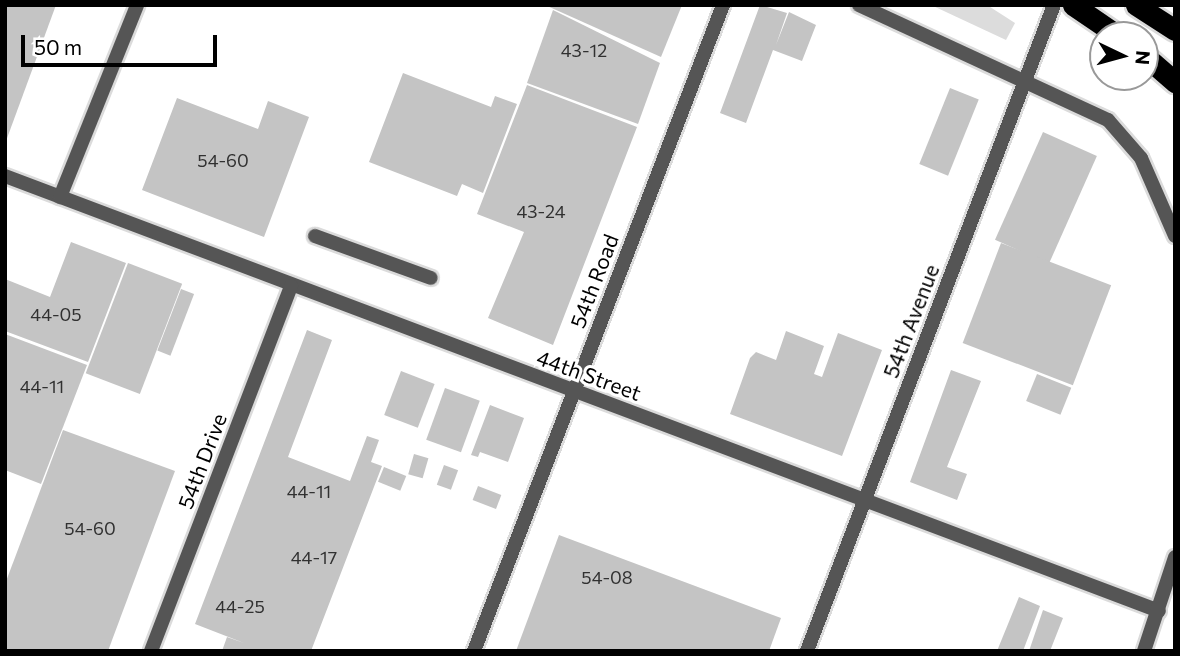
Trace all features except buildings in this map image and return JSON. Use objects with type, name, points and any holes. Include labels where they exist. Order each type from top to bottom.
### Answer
[{"type":"highway","points":[[1073,5],[1097,21]]},
{"type":"highway","points":[[1136,5],[1175,30]]},
{"type":"highway","points":[[1159,68],[1175,82]]},
{"type":"street","points":[[60,197],[136,5]]},
{"type":"street","name":"54th Road","points":[[474,651],[723,5]]},
{"type":"street","points":[[859,5],[1121,130],[1155,186],[1175,236]]},
{"type":"street","name":"54th Avenue","points":[[807,651],[1054,5]]},
{"type":"street","name":"44th Street","points":[[5,176],[1159,611]]},
{"type":"street","points":[[315,236],[431,278]]},
{"type":"street","name":"54th Drive","points":[[151,651],[292,286]]},
{"type":"street","points":[[1144,651],[1175,557]]},
{"type":"shaded area","points":[[931,5],[987,5],[1015,23],[1006,40]]}]
